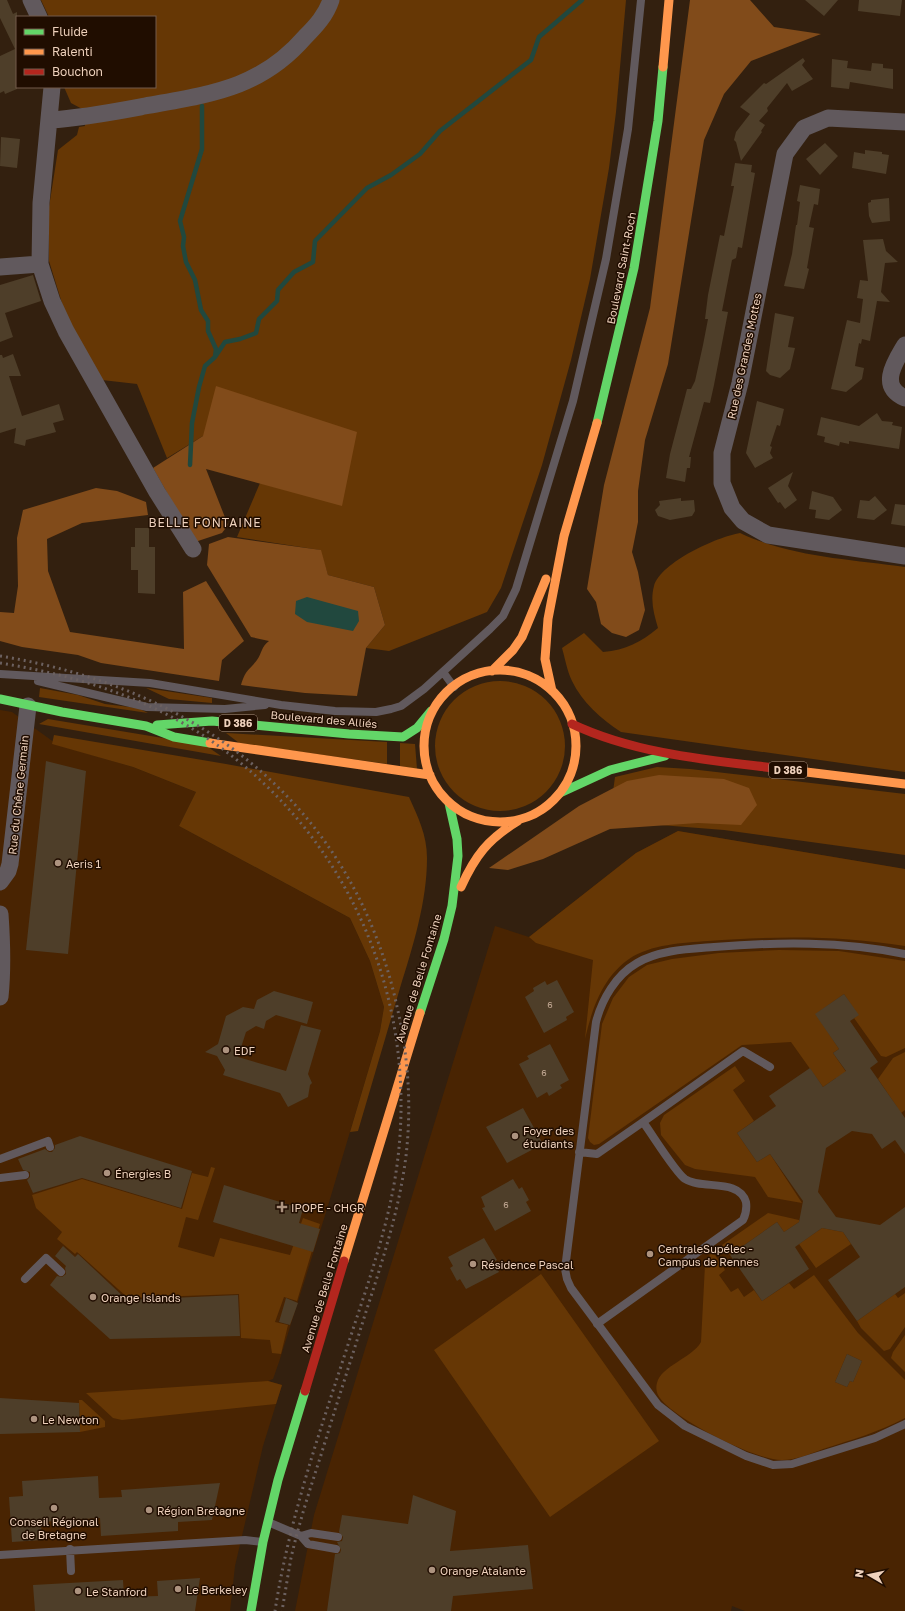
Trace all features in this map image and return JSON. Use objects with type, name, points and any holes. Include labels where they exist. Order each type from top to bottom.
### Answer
[{"type":"main road","name":"Boulevard Saint-Roch","points":[[492,671],[513,650],[522,637],[564,536],[601,411],[634,268],[647,196],[658,121],[669,0]]},
{"type":"main road","name":"Boulevard Saint-Roch","points":[[552,691],[547,674],[545,643],[564,536]]},
{"type":"main road","points":[[505,670],[524,674],[542,682],[560,700],[572,724],[576,753],[568,781],[560,793],[541,810],[518,820],[493,822],[481,820],[464,813],[449,803],[438,790],[425,761],[424,745],[426,730],[431,715],[439,702],[454,687],[467,678],[492,671],[505,670]]},
{"type":"main road","name":"Boulevard des Alliés","points":[[0,699],[28,706],[146,726],[174,736],[242,748],[430,775]]},
{"type":"main road","name":"Boulevard des Alliés","points":[[146,726],[212,721],[349,734],[403,737],[417,728],[439,702]]},
{"type":"main road","points":[[572,724],[599,737],[615,742],[672,755]]},
{"type":"main road","points":[[560,793],[593,776],[640,761],[672,755]]},
{"type":"main road","name":"D 386","points":[[672,755],[905,784]]},
{"type":"main road","name":"Avenue de Belle Fontaine","points":[[251,1611],[263,1542],[296,1418],[387,1118],[444,939],[452,906],[458,856],[456,834],[449,803]]},
{"type":"main road","name":"Avenue de Belle Fontaine","points":[[452,906],[474,858],[487,842],[518,820]]},
{"type":"street","points":[[31,0],[39,16]]},
{"type":"street","points":[[50,120],[80,118],[200,96],[231,88],[257,78],[278,64],[298,46],[317,24],[328,8],[331,0]]},
{"type":"street","points":[[52,88],[41,203],[40,264],[52,301],[66,331],[158,492],[193,549]]},
{"type":"street","name":"Rue des Grandes Mottes","points":[[905,122],[828,118],[804,128],[785,154],[740,383],[722,453],[722,483],[732,508],[742,521],[768,535],[905,556]]},
{"type":"street","points":[[0,267],[40,264]]},
{"type":"street","points":[[905,345],[891,368],[890,376],[894,390],[905,398]]},
{"type":"street","name":"Rue du Chêne Germain","points":[[0,882],[8,871],[10,864],[28,706]]},
{"type":"street","points":[[0,914],[1,953],[4,963],[0,997]]},
{"type":"lane","points":[[0,674],[150,683],[279,704],[335,711],[376,712],[401,706],[424,690],[503,616],[516,589],[544,501],[573,401],[606,260],[628,129],[641,0]]},
{"type":"lane","points":[[564,536],[570,558]]},
{"type":"lane","points":[[552,691],[551,663],[556,630]]},
{"type":"lane","points":[[442,672],[454,687]]},
{"type":"lane","points":[[18,676],[147,707],[225,709],[279,704]]},
{"type":"lane","points":[[905,954],[846,945],[776,943],[669,952],[653,956],[636,964],[625,972],[611,989],[598,1016],[579,1152],[566,1274],[569,1284],[597,1324],[663,1411],[695,1431],[756,1460],[773,1465],[792,1464],[875,1438],[905,1424]]},
{"type":"lane","points":[[579,1152],[597,1154],[743,1051],[770,1068]]},
{"type":"lane","points":[[597,1324],[743,1220],[746,1215],[745,1200],[736,1190],[695,1183],[681,1175],[644,1122]]},
{"type":"lane","points":[[0,1159],[48,1142],[50,1147]]},
{"type":"lane","points":[[0,1178],[25,1175]]},
{"type":"lane","points":[[25,1279],[46,1258],[61,1272]]},
{"type":"lane","points":[[268,1522],[301,1536],[308,1544],[336,1549]]},
{"type":"lane","points":[[301,1536],[311,1533],[338,1537]]},
{"type":"lane","points":[[0,1555],[245,1540],[263,1542]]},
{"type":"lane","points":[[70,1550],[71,1571]]},
{"type":"shaded area","points":[[41,0],[626,0],[616,112],[609,168],[590,279],[571,360],[542,465],[501,588],[487,612],[389,651],[366,648],[385,625],[374,587],[328,575],[320,550],[237,537],[260,483],[342,505],[203,436],[167,458],[137,384],[102,380],[65,313],[49,261],[49,207],[58,150],[77,135],[79,127],[85,126],[84,110],[71,103],[64,88],[156,88],[156,16],[49,16]]},
{"type":"shaded area","points":[[690,0],[750,0],[774,27],[821,34],[751,61],[724,94],[704,140],[668,364],[645,440],[638,491],[638,522],[632,552],[638,572],[645,610],[639,630],[626,637],[612,633],[601,624],[596,602],[587,589],[604,485],[650,308]]},
{"type":"shaded area","points":[[216,386],[357,432],[342,506],[206,469],[228,525],[222,533],[195,542],[153,468],[203,436]]},
{"type":"shaded area","points":[[96,488],[117,491],[146,502],[148,515],[82,523],[47,539],[48,571],[70,632],[184,649],[183,592],[206,581],[244,641],[222,660],[219,681],[101,663],[78,655],[22,647],[0,641],[0,612],[14,613],[18,586],[17,538],[23,510]]},
{"type":"shaded area","points":[[740,533],[759,541],[800,552],[905,567],[905,772],[621,732],[599,716],[576,689],[567,669],[562,648],[584,633],[603,652],[626,647],[645,637],[658,628],[652,597],[654,586],[659,577],[667,568],[691,552],[705,545],[730,535]]},
{"type":"shaded area","points":[[228,537],[321,550],[328,575],[374,587],[385,625],[366,648],[357,696],[305,693],[241,685],[246,673],[257,660],[266,643],[269,641],[251,637],[207,565],[209,544]]},
{"type":"shaded area","points":[[506,681],[525,686],[546,700],[560,721],[564,733],[564,759],[560,771],[546,792],[525,806],[513,810],[494,811],[475,806],[454,792],[440,771],[436,759],[435,740],[440,721],[454,700],[475,686],[487,682]]},
{"type":"shaded area","points":[[40,688],[78,695],[105,704],[138,708],[148,713],[39,697]]},
{"type":"shaded area","points":[[146,688],[212,698],[212,703],[169,699]]},
{"type":"shaded area","points":[[0,710],[12,712],[58,745],[133,767],[196,792],[179,826],[350,918],[370,961],[384,1007],[380,1031],[327,1209],[279,1362],[273,1379],[268,1381],[282,1385],[263,1446],[235,1566],[230,1611],[0,1611]]},
{"type":"shaded area","points":[[48,719],[205,745],[221,756],[39,724]]},
{"type":"shaded area","points":[[226,733],[387,742],[387,764],[239,743]]},
{"type":"shaded area","points":[[54,735],[409,797],[421,826],[427,850],[425,891],[414,940],[358,1131],[350,1132],[380,1031],[384,1007],[370,961],[350,918],[179,826],[196,792],[133,767],[52,744]]},
{"type":"shaded area","points":[[400,743],[415,744],[417,769],[400,766]]},
{"type":"shaded area","points":[[657,767],[690,769],[905,794],[905,855],[724,830],[609,821],[615,777]]},
{"type":"shaded area","points":[[659,775],[724,779],[749,788],[757,805],[741,825],[698,823],[610,829],[543,859],[508,870],[489,868],[579,806],[627,781]]},
{"type":"shaded area","name":"CentraleSupélec - Campus de Rennes","points":[[678,831],[905,869],[905,1611],[745,1611],[732,1606],[731,1611],[295,1611],[314,1515],[495,926],[529,937],[636,853]]},
{"type":"shaded area","points":[[678,831],[905,869],[905,946],[880,942],[831,938],[782,937],[733,939],[657,947],[629,959],[612,975],[605,985],[595,1006],[585,1039],[593,960],[536,943],[529,937],[636,853]]},
{"type":"shaded area","points":[[779,950],[839,951],[905,961],[905,1048],[886,1057],[881,1056],[854,1018],[858,1015],[844,994],[816,1014],[839,1049],[833,1053],[851,1079],[842,1086],[836,1078],[823,1087],[791,1042],[742,1045],[599,1144],[594,1145],[590,1142],[588,1138],[602,1024],[613,998],[629,977],[647,965],[672,959],[719,953]]},
{"type":"shaded area","points":[[905,1052],[905,1110],[897,1116],[897,1107],[878,1079],[893,1058]]},
{"type":"shaded area","points":[[735,1066],[745,1081],[733,1090],[754,1121],[737,1133],[757,1162],[770,1154],[802,1203],[768,1197],[755,1177],[695,1169],[685,1165],[661,1135],[660,1123],[664,1115]]},
{"type":"shaded area","points":[[211,1167],[215,1168],[198,1220],[186,1217],[178,1247],[214,1257],[220,1238],[290,1255],[303,1218],[320,1224],[297,1301],[284,1297],[275,1322],[288,1325],[281,1354],[272,1353],[270,1340],[241,1338],[239,1294],[128,1298],[77,1252],[75,1254],[57,1239],[62,1232],[36,1208],[32,1195],[82,1179],[182,1209],[192,1173],[208,1177]]},
{"type":"shaded area","points":[[768,1213],[799,1220],[799,1222],[784,1232],[777,1222],[730,1255],[722,1245]]},
{"type":"shaded area","points":[[822,1228],[843,1232],[851,1244],[816,1268],[799,1244]]},
{"type":"shaded area","points":[[713,1252],[725,1270],[719,1275],[731,1292],[738,1288],[744,1297],[754,1290],[762,1301],[789,1283],[794,1289],[814,1275],[858,1333],[905,1380],[905,1418],[875,1432],[803,1456],[782,1460],[770,1458],[735,1446],[678,1415],[665,1404],[658,1395],[656,1389],[660,1377],[664,1372],[691,1353],[701,1342],[705,1265],[708,1257]],"holes":[[[847,1354],[862,1361],[853,1382],[850,1381],[847,1387],[835,1382]]]},
{"type":"shaded area","points":[[541,1274],[659,1441],[550,1517],[434,1350]]},
{"type":"shaded area","points":[[905,1293],[905,1327],[890,1349],[884,1351],[861,1328],[857,1321],[895,1294],[898,1298]]},
{"type":"shaded area","points":[[905,1335],[905,1372],[891,1358],[893,1352]]},
{"type":"shaded area","points":[[268,1381],[282,1385],[276,1404],[122,1420],[113,1418],[86,1393]]},
{"type":"shaded area","points":[[79,1400],[82,1400],[105,1421],[105,1427],[80,1432]]},
{"type":"water","points":[[307,597],[358,611],[359,621],[353,631],[307,622],[295,614],[296,601]]},
{"type":"building","points":[[0,0],[7,0],[13,14],[17,12],[17,89],[5,94],[4,91],[0,93],[0,56],[15,49],[0,18]]},
{"type":"building","points":[[805,0],[838,0],[824,16]]},
{"type":"building","points":[[859,0],[902,0],[900,16],[858,11]]},
{"type":"building","points":[[803,58],[805,61],[802,65],[813,79],[792,91],[787,83],[767,108],[768,111],[759,121],[765,125],[761,131],[762,132],[741,161],[736,142],[734,140],[736,132],[750,114],[740,107],[764,83],[766,84]]},
{"type":"building","points":[[832,59],[848,61],[847,68],[871,71],[872,63],[883,64],[883,68],[893,69],[893,89],[850,82],[849,89],[831,87]]},
{"type":"building","points":[[1,137],[20,139],[17,168],[0,166]]},
{"type":"building","points":[[825,143],[838,156],[820,175],[806,159]]},
{"type":"building","points":[[865,150],[882,152],[882,154],[889,155],[886,174],[852,168],[854,152],[865,154]]},
{"type":"building","points":[[735,163],[752,165],[751,172],[755,173],[742,248],[738,247],[736,258],[732,260],[722,311],[728,312],[710,403],[704,402],[689,457],[691,457],[690,468],[687,468],[685,482],[666,478],[670,454],[687,389],[691,389],[695,381],[703,345],[708,319],[705,319],[708,295],[720,235],[724,236],[734,186],[731,186]]},
{"type":"building","points":[[800,185],[820,189],[818,205],[814,204],[809,227],[814,228],[807,268],[809,269],[804,289],[784,286],[797,225],[800,202],[797,201]]},
{"type":"building","points":[[889,198],[890,221],[872,223],[869,216],[868,203],[871,202],[871,200]]},
{"type":"building","points":[[883,239],[886,251],[898,262],[885,263],[881,292],[890,302],[877,301],[870,341],[862,339],[861,344],[859,343],[855,366],[864,368],[862,379],[846,392],[831,389],[847,320],[860,323],[863,299],[857,298],[860,280],[868,281],[863,240]]},
{"type":"building","points":[[33,275],[41,301],[5,313],[13,337],[0,342],[0,285]]},
{"type":"building","points":[[775,313],[794,317],[788,347],[795,348],[790,369],[780,378],[770,375],[766,371]]},
{"type":"building","points":[[13,354],[21,376],[9,376],[22,416],[59,404],[64,420],[53,423],[56,432],[26,440],[25,446],[14,443],[16,428],[0,433],[0,355],[2,355],[3,358]]},
{"type":"building","points":[[757,401],[784,409],[780,426],[777,425],[770,446],[772,447],[770,453],[773,458],[755,468],[746,453]]},
{"type":"building","points":[[877,413],[882,421],[893,422],[892,425],[902,427],[899,449],[849,441],[849,444],[840,442],[839,446],[824,442],[825,437],[817,435],[821,417],[859,426]]},
{"type":"building","points":[[793,472],[788,486],[797,500],[785,509],[780,502],[778,503],[768,488]]},
{"type":"building","points":[[812,491],[833,497],[842,510],[829,520],[815,518],[816,510],[809,509]]},
{"type":"building","points":[[875,496],[887,510],[874,520],[857,518],[860,500],[869,501]]},
{"type":"building","points":[[681,498],[681,501],[694,500],[695,511],[692,516],[670,520],[658,516],[655,510],[660,505],[659,501]]},
{"type":"building","points":[[895,504],[905,505],[905,526],[891,524]]},
{"type":"building","points":[[135,528],[149,528],[149,547],[155,547],[155,594],[138,593],[138,570],[131,570],[131,547],[135,547]]},
{"type":"building","name":"Aeris 1","points":[[46,761],[86,771],[68,954],[26,950]]},
{"type":"building","points":[[557,980],[574,1012],[566,1017],[567,1020],[544,1033],[525,997],[534,991],[533,988],[545,981],[547,985]]},
{"type":"building","name":"EDF","points":[[274,991],[313,1002],[307,1024],[276,1015],[266,1021],[264,1029],[256,1026],[246,1032],[238,1057],[286,1071],[301,1025],[321,1030],[308,1074],[312,1083],[310,1085],[308,1097],[288,1107],[280,1093],[223,1075],[225,1070],[217,1056],[205,1052],[218,1044],[226,1016],[243,1007],[254,1009],[257,1000]]},
{"type":"building","points":[[844,994],[859,1015],[850,1021],[878,1062],[870,1068],[905,1118],[905,1154],[895,1140],[882,1149],[872,1134],[852,1131],[826,1148],[818,1192],[836,1217],[880,1225],[905,1207],[905,1287],[857,1321],[828,1280],[860,1257],[843,1232],[822,1228],[795,1247],[809,1269],[762,1301],[730,1255],[777,1222],[784,1232],[799,1222],[803,1201],[770,1154],[757,1162],[737,1133],[776,1106],[769,1096],[810,1068],[823,1087],[846,1071],[833,1053],[839,1049],[815,1014]]},
{"type":"building","points":[[550,1044],[569,1080],[560,1085],[562,1088],[549,1096],[547,1092],[537,1098],[519,1064],[529,1059],[527,1056]]},
{"type":"building","name":"Foyer des étudiants","points":[[523,1108],[543,1144],[507,1163],[486,1127]]},
{"type":"building","name":"Énergies B","points":[[80,1136],[192,1171],[181,1208],[82,1178],[33,1193],[27,1180],[30,1177],[30,1172],[23,1170],[18,1159],[45,1149],[52,1152],[55,1145]]},
{"type":"building","points":[[513,1179],[519,1189],[522,1187],[529,1200],[526,1202],[531,1211],[495,1231],[482,1208],[485,1207],[481,1197]]},
{"type":"building","points":[[224,1185],[303,1209],[299,1223],[320,1229],[313,1252],[213,1222]]},
{"type":"building","name":"Résidence Pascal","points":[[484,1238],[497,1260],[494,1262],[499,1272],[466,1289],[460,1279],[457,1281],[450,1268],[453,1266],[448,1257]]},
{"type":"building","name":"Orange Islands","points":[[63,1246],[75,1257],[78,1254],[127,1300],[238,1295],[240,1336],[110,1339],[50,1285],[57,1276],[62,1277],[66,1274],[66,1266],[55,1256]]},
{"type":"building","points":[[286,1298],[298,1303],[290,1325],[279,1322]]},
{"type":"building","points":[[847,1354],[862,1361],[853,1382],[850,1381],[847,1387],[835,1382]]},
{"type":"building","name":"Le Newton","points":[[0,1398],[79,1403],[80,1432],[0,1434]]},
{"type":"building","points":[[98,1476],[99,1498],[122,1497],[121,1490],[220,1483],[212,1520],[178,1522],[178,1531],[101,1536],[100,1518],[41,1522],[42,1540],[12,1542],[9,1497],[23,1496],[22,1481]]},
{"type":"building","name":"Orange Atalante","points":[[413,1495],[456,1511],[450,1551],[528,1545],[533,1589],[453,1596],[451,1611],[327,1611],[335,1554],[340,1553],[341,1550],[337,1542],[342,1541],[343,1537],[339,1532],[342,1515],[408,1524]]},
{"type":"building","points":[[200,1578],[195,1611],[35,1611],[33,1585],[123,1580],[124,1597],[158,1596],[157,1581]]},
{"type":"waterway","points":[[190,465],[192,423],[199,387],[205,366],[215,357],[225,342],[240,339],[256,333],[259,319],[277,301],[278,290],[294,272],[313,262],[315,241],[367,188],[391,175],[420,154],[440,131],[531,60],[539,37],[582,0]]},
{"type":"waterway","points":[[202,106],[202,149],[180,221],[184,237],[183,246],[186,262],[195,280],[201,310],[208,321],[208,331],[216,349],[215,357]]},
{"type":"railway","points":[[0,656],[72,672],[139,695],[200,727],[255,766],[302,813],[342,868],[374,931],[396,1002],[406,1060],[409,1098],[408,1136],[403,1177],[383,1258],[301,1519],[291,1558],[282,1611]]},
{"type":"railway","points":[[0,663],[82,681],[135,700],[186,725],[210,740],[261,781],[305,828],[341,880],[369,937],[388,998],[399,1060],[401,1125],[393,1190],[376,1258],[309,1467],[289,1538],[275,1611]]},
{"type":"traffic: fast","points":[[597,423],[634,268],[658,121],[663,67]]},
{"type":"traffic: fast","points":[[0,699],[62,712],[146,726],[174,737],[210,743]]},
{"type":"traffic: fast","points":[[157,725],[212,721],[349,734],[403,737],[417,728],[431,711]]},
{"type":"traffic: fast","points":[[560,793],[610,770],[665,756]]},
{"type":"traffic: fast","points":[[420,1013],[444,939],[452,906],[458,856],[457,839],[449,803]]},
{"type":"traffic: fast","points":[[251,1611],[263,1542],[278,1480],[305,1391]]},
{"type":"traffic: slow","points":[[663,67],[669,0]]},
{"type":"traffic: slow","points":[[552,691],[545,659],[548,619],[564,536],[597,423]]},
{"type":"traffic: slow","points":[[492,671],[513,650],[522,637],[546,579]]},
{"type":"traffic: slow","points":[[500,670],[522,673],[536,679],[554,692],[567,710],[573,724],[576,746],[573,768],[567,782],[554,800],[536,813],[522,819],[500,822],[478,819],[464,813],[446,800],[433,782],[427,768],[424,746],[427,724],[433,710],[446,692],[464,679],[478,673],[500,670]]},
{"type":"traffic: slow","points":[[210,743],[430,775]]},
{"type":"traffic: slow","points":[[798,771],[905,784]]},
{"type":"traffic: slow","points":[[461,887],[477,857],[490,842],[518,821]]},
{"type":"traffic: slow","points":[[344,1261],[420,1013]]},
{"type":"traffic: jam","points":[[572,724],[626,744],[654,751],[798,771]]},
{"type":"traffic: jam","points":[[305,1391],[344,1261]]},
{"type":"place","name":"Aeris 1","points":[[58,863]]},
{"type":"place","name":"EDF","points":[[226,1050]]},
{"type":"place","name":"Foyer des étudiants","points":[[515,1136]]},
{"type":"place","name":"Énergies B","points":[[107,1173]]},
{"type":"place","name":"IPOPE - CHGR","points":[[282,1207]]},
{"type":"place","name":"CentraleSupélec - Campus de Rennes","points":[[650,1254]]},
{"type":"place","name":"Résidence Pascal","points":[[473,1264]]},
{"type":"place","name":"Orange Islands","points":[[93,1297]]},
{"type":"place","name":"Le Newton","points":[[34,1419]]},
{"type":"place","name":"Conseil Régional de Bretagne","points":[[54,1508]]},
{"type":"place","name":"Région Bretagne","points":[[149,1510]]},
{"type":"place","name":"Orange Atalante","points":[[432,1570]]},
{"type":"place","name":"Le Berkeley","points":[[178,1589]]},
{"type":"place","name":"Le Stanford","points":[[78,1591]]},
{"type":"district","name":"BELLE FONTAINE","points":[[205,522]]}]
